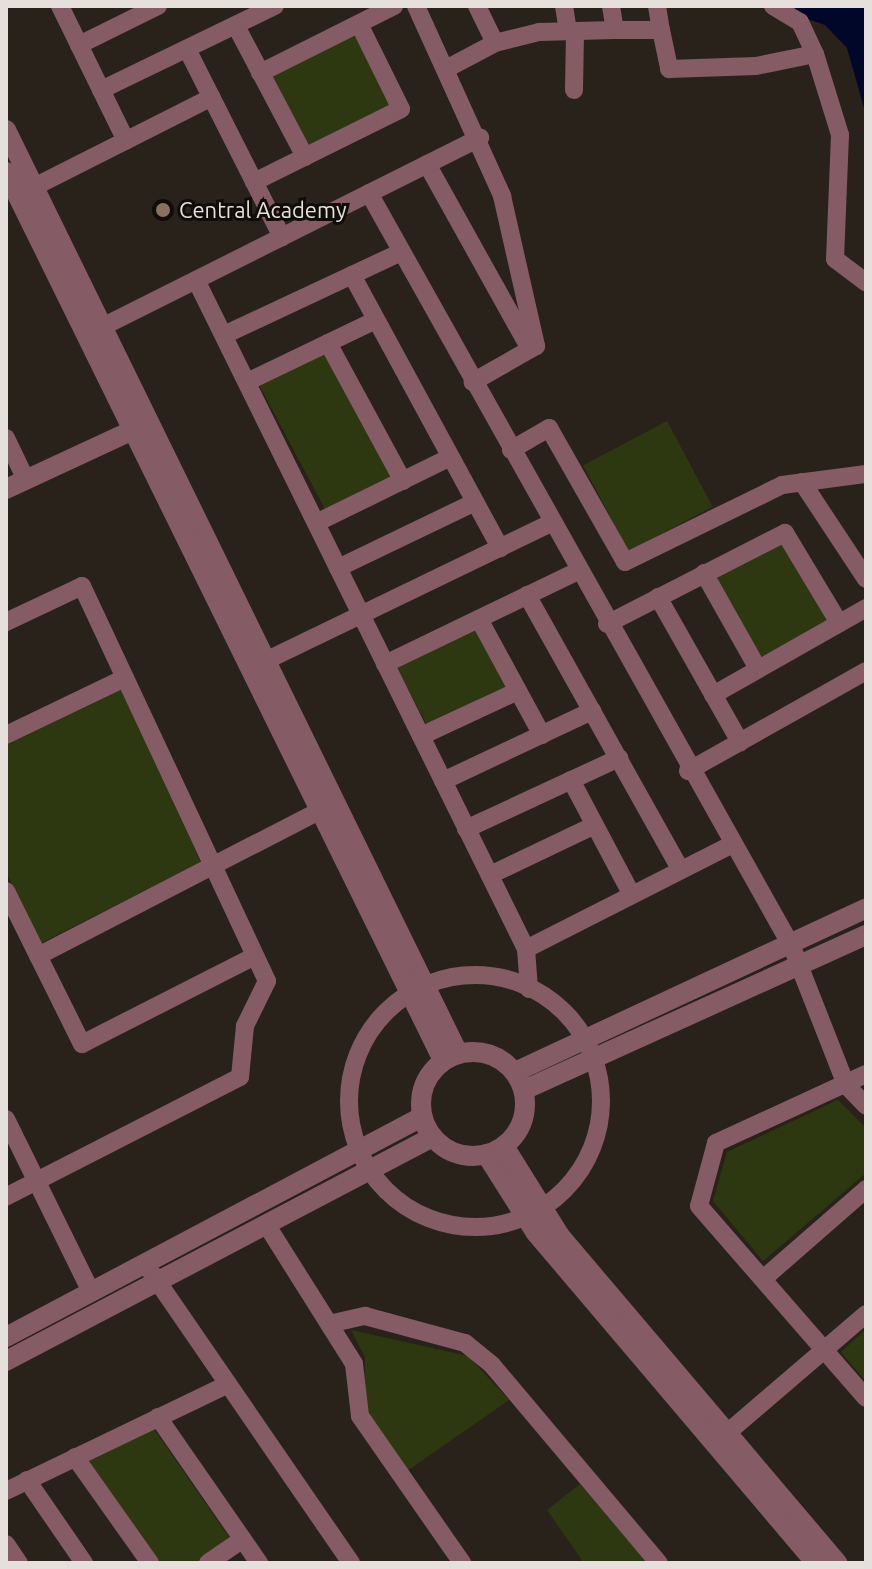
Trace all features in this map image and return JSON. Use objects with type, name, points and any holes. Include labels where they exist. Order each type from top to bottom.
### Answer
[{"type":"street","points":[[60,6],[126,141]]},
{"type":"street","points":[[79,45],[158,6]]},
{"type":"street","points":[[260,73],[394,6]]},
{"type":"street","points":[[416,6],[480,138],[502,196],[536,346],[473,382]]},
{"type":"street","points":[[477,6],[495,43]]},
{"type":"street","points":[[564,6],[572,31],[574,90]]},
{"type":"street","points":[[611,6],[615,30]]},
{"type":"street","points":[[657,6],[669,69],[756,66],[815,54]]},
{"type":"street","points":[[773,6],[800,22],[815,54],[840,135],[835,259],[866,282]]},
{"type":"street","points":[[101,90],[236,26],[268,7]]},
{"type":"street","points":[[254,182],[401,109],[359,24]]},
{"type":"street","points":[[236,26],[305,157]]},
{"type":"street","points":[[446,69],[495,43],[572,31],[661,30]]},
{"type":"street","points":[[187,49],[282,237]]},
{"type":"street","points":[[34,187],[212,97]]},
{"type":"street","points":[[6,130],[102,327],[142,426]]},
{"type":"street","points":[[102,327],[480,138]]},
{"type":"street","points":[[427,164],[530,349]]},
{"type":"street","points":[[6,172],[142,426],[450,1057]]},
{"type":"street","points":[[369,193],[729,846],[792,947],[846,1085],[866,1106]]},
{"type":"street","points":[[224,335],[401,252]]},
{"type":"street","points":[[352,275],[500,548]]},
{"type":"street","points":[[196,280],[526,949],[529,989]]},
{"type":"street","points":[[247,382],[376,320]]},
{"type":"street","points":[[328,343],[403,481]]},
{"type":"street","points":[[6,489],[142,426]]},
{"type":"street","points":[[511,450],[549,428],[625,562],[724,510],[802,482],[864,477]]},
{"type":"street","points":[[6,438],[26,480]]},
{"type":"street","points":[[316,523],[451,457]]},
{"type":"street","points":[[802,482],[866,579]]},
{"type":"street","points":[[338,568],[475,502]]},
{"type":"street","points":[[259,664],[551,523]]},
{"type":"street","points":[[607,624],[704,573],[792,535],[839,623]]},
{"type":"street","points":[[385,664],[578,571]]},
{"type":"street","points":[[704,573],[758,669]]},
{"type":"street","points":[[6,622],[82,586],[267,981],[245,1026],[240,1077],[6,1197]]},
{"type":"street","points":[[527,595],[681,870]]},
{"type":"street","points":[[658,597],[740,742]]},
{"type":"street","points":[[713,695],[866,608]]},
{"type":"street","points":[[479,619],[542,735]]},
{"type":"street","points":[[688,771],[866,671]]},
{"type":"street","points":[[6,735],[125,678]]},
{"type":"street","points":[[421,736],[518,691]]},
{"type":"street","points":[[443,781],[592,711]]},
{"type":"street","points":[[466,829],[619,758]]},
{"type":"street","points":[[571,780],[632,895]]},
{"type":"street","points":[[38,956],[328,807]]},
{"type":"street","points":[[490,875],[595,825]]},
{"type":"street","points":[[526,949],[729,846]]},
{"type":"street","points":[[6,891],[82,1044],[255,956]]},
{"type":"street","points":[[520,1081],[866,908]]},
{"type":"street","points":[[591,1047],[798,967],[866,935]]},
{"type":"street","points":[[484,975],[529,989],[591,1047],[601,1109],[592,1147],[576,1177],[532,1213],[466,1228],[432,1221],[390,1195],[368,1170],[358,1150],[351,1078],[369,1035],[417,989],[484,975]]},
{"type":"street","points":[[489,1053],[520,1081],[523,1120],[495,1150],[457,1154],[432,1137],[422,1117],[423,1088],[450,1057],[489,1053]]},
{"type":"street","points":[[866,1074],[716,1143],[699,1206],[866,1398]]},
{"type":"street","points":[[6,1337],[422,1117]]},
{"type":"street","points":[[6,1119],[91,1292]]},
{"type":"street","points":[[6,1361],[432,1137]]},
{"type":"street","points":[[495,1150],[532,1213],[816,1563]]},
{"type":"street","points":[[763,1279],[866,1189]]},
{"type":"street","points":[[532,1213],[837,1563]]},
{"type":"street","points":[[266,1224],[354,1364],[360,1416],[462,1563]]},
{"type":"street","points":[[145,1263],[351,1563]]},
{"type":"street","points":[[726,1434],[866,1314]]},
{"type":"street","points":[[329,1324],[365,1316],[465,1343],[492,1365],[659,1563]]},
{"type":"street","points":[[6,1491],[228,1384]]},
{"type":"street","points":[[158,1417],[259,1563]]},
{"type":"street","points":[[75,1457],[150,1563]]},
{"type":"street","points":[[27,1480],[84,1563]]},
{"type":"street","points":[[208,1563],[243,1539]]},
{"type":"street","points":[[6,1544],[19,1563]]},
{"type":"green space","points":[[356,33],[392,104],[307,148],[270,77]]},
{"type":"green space","points":[[326,351],[393,477],[327,512],[260,386]]},
{"type":"green space","points":[[667,421],[713,507],[629,551],[583,466]]},
{"type":"green space","points":[[785,538],[832,620],[763,660],[716,578]]},
{"type":"green space","points":[[478,625],[512,689],[431,733],[397,668]]},
{"type":"green space","points":[[121,690],[201,862],[41,943],[6,872],[6,745]]},
{"type":"green space","points":[[838,1100],[866,1128],[866,1173],[763,1261],[713,1201],[727,1152]]},
{"type":"green space","points":[[866,1329],[866,1382],[841,1352]]},
{"type":"green space","points":[[351,1330],[468,1356],[509,1400],[407,1471],[365,1410],[365,1357]]},
{"type":"green space","points":[[154,1429],[231,1540],[197,1563],[158,1563],[88,1462]]},
{"type":"green space","points":[[580,1484],[648,1563],[584,1563],[547,1510]]},
{"type":"water","points":[[770,6],[866,6],[866,115],[847,48],[825,25]]},
{"type":"place","name":"Central Academy","points":[[163,210]]}]
